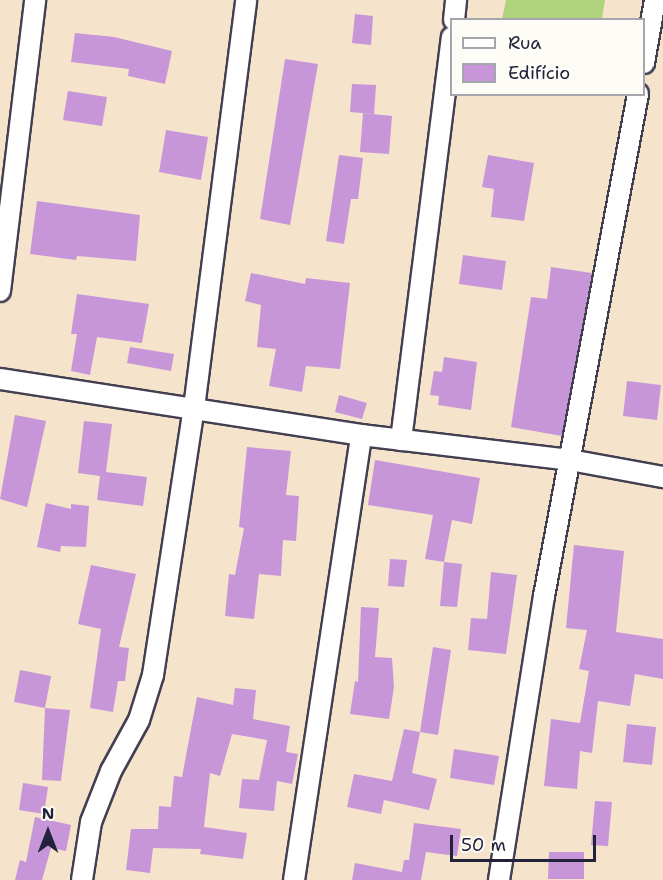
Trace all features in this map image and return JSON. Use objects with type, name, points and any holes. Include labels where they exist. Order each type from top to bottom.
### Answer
[{"type":"street","points":[[0,291],[35,0]]},
{"type":"street","points":[[82,880],[91,822],[111,771],[139,720],[153,675],[194,408],[246,0]]},
{"type":"street","points":[[454,18],[456,0]]},
{"type":"street","points":[[645,57],[655,0]]},
{"type":"street","points":[[401,440],[450,53]]},
{"type":"street","points":[[499,880],[544,596],[638,96]]},
{"type":"street","points":[[0,379],[361,435],[570,460],[663,477]]},
{"type":"street","points":[[294,880],[361,435]]},
{"type":"green space","points":[[506,0],[605,0],[602,18],[502,18]]},
{"type":"building","points":[[355,14],[373,16],[371,45],[352,43]]},
{"type":"building","points":[[75,33],[114,37],[172,51],[165,84],[128,76],[129,69],[71,62]]},
{"type":"building","points":[[285,59],[318,64],[290,225],[260,219]]},
{"type":"building","points":[[352,84],[376,85],[374,114],[350,112]]},
{"type":"building","points":[[68,91],[107,97],[102,126],[63,120]]},
{"type":"building","points":[[363,113],[392,116],[389,154],[360,152]]},
{"type":"building","points":[[166,130],[208,137],[201,180],[159,172]]},
{"type":"building","points":[[339,155],[363,158],[358,199],[351,199],[344,244],[326,241]]},
{"type":"building","points":[[488,155],[534,163],[524,221],[491,217],[494,189],[482,187]]},
{"type":"building","points":[[37,201],[140,215],[136,261],[77,256],[76,260],[30,254]]},
{"type":"building","points":[[463,255],[506,261],[502,290],[459,284]]},
{"type":"building","points":[[551,267],[592,273],[562,436],[511,427],[531,297],[547,299]]},
{"type":"building","points":[[251,273],[305,284],[306,278],[350,283],[340,369],[306,366],[302,392],[269,386],[276,349],[257,347],[261,305],[245,301]]},
{"type":"building","points":[[77,294],[149,304],[142,343],[97,337],[90,375],[71,371],[77,334],[71,334]]},
{"type":"building","points":[[130,347],[174,354],[171,371],[127,363]]},
{"type":"building","points":[[444,357],[477,362],[471,410],[438,405],[439,396],[430,395],[434,371],[442,372]]},
{"type":"building","points":[[627,381],[661,385],[657,420],[623,416]]},
{"type":"building","points":[[339,395],[367,403],[362,419],[335,412]]},
{"type":"building","points":[[15,415],[46,421],[27,507],[0,499]]},
{"type":"building","points":[[84,421],[112,424],[106,472],[147,477],[143,506],[97,500],[100,476],[78,473]]},
{"type":"building","points":[[247,447],[291,451],[286,495],[299,496],[296,541],[283,540],[281,576],[259,574],[254,619],[225,616],[229,574],[235,575],[244,528],[239,527]]},
{"type":"building","points":[[375,460],[480,478],[472,524],[452,520],[444,562],[425,559],[433,515],[368,505]]},
{"type":"building","points":[[46,503],[71,509],[71,504],[89,506],[86,547],[61,546],[60,552],[37,547]]},
{"type":"building","points":[[574,545],[624,551],[616,632],[663,639],[663,679],[635,674],[630,706],[598,701],[592,753],[580,751],[577,789],[544,786],[551,719],[580,723],[589,671],[579,669],[587,630],[566,628]]},
{"type":"building","points":[[390,559],[407,560],[404,587],[388,586]]},
{"type":"building","points":[[444,562],[462,564],[457,607],[440,606]]},
{"type":"building","points":[[91,565],[136,574],[119,647],[129,648],[125,681],[118,681],[113,712],[90,708],[101,629],[78,624]]},
{"type":"building","points":[[491,572],[517,575],[506,654],[468,650],[471,618],[487,619]]},
{"type":"building","points":[[361,607],[379,608],[375,657],[392,658],[394,687],[389,719],[350,714],[355,681],[358,682]]},
{"type":"building","points":[[433,647],[451,650],[438,735],[420,732]]},
{"type":"building","points":[[20,670],[51,676],[45,708],[14,702]]},
{"type":"building","points":[[235,688],[256,690],[253,719],[290,726],[286,752],[298,754],[292,784],[277,781],[274,811],[239,808],[242,779],[259,780],[267,740],[232,734],[220,776],[210,773],[204,827],[247,833],[243,859],[200,854],[201,849],[153,848],[150,873],[126,870],[131,829],[158,829],[159,806],[171,807],[174,776],[182,777],[197,697],[233,705]]},
{"type":"building","points":[[45,708],[70,710],[61,781],[42,780]]},
{"type":"building","points":[[627,724],[656,727],[652,765],[623,762]]},
{"type":"building","points":[[404,729],[420,732],[412,773],[437,779],[429,810],[384,800],[381,814],[347,807],[354,774],[392,781]]},
{"type":"building","points":[[454,749],[499,756],[494,785],[450,778]]},
{"type":"building","points":[[23,783],[48,787],[44,814],[19,810]]},
{"type":"building","points":[[595,801],[612,802],[608,846],[591,845]]},
{"type":"building","points":[[35,817],[71,825],[66,851],[51,848],[42,880],[15,880],[20,860],[26,862]]},
{"type":"building","points":[[414,823],[461,829],[457,856],[426,852],[421,880],[352,880],[355,863],[402,872],[404,860],[409,860]]},
{"type":"building","points":[[549,852],[584,852],[584,879],[548,879]]}]
